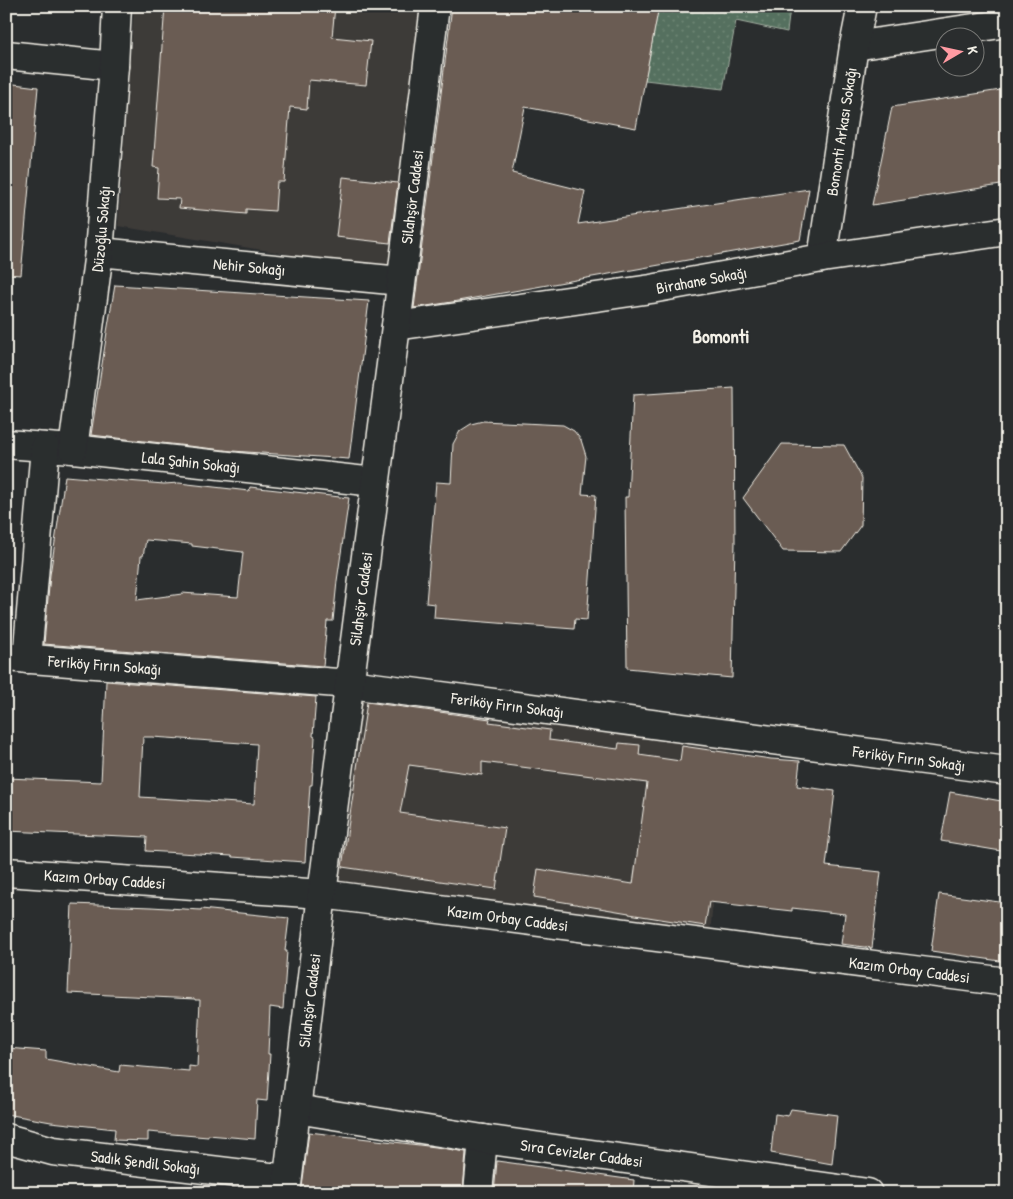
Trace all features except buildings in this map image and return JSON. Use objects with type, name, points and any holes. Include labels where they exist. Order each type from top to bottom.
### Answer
[{"type":"street","name":"Düzoğlu Sokağı","points":[[72,449],[99,252],[117,6]]},
{"type":"street","name":"Silahşör Caddesi","points":[[286,1186],[435,6]]},
{"type":"street","name":"Bomonti Arkası Sokağı","points":[[822,258],[854,46],[862,6]]},
{"type":"street","points":[[854,46],[1007,23]]},
{"type":"street","points":[[6,55],[114,66]]},
{"type":"street","name":"Birahane Sokağı","points":[[396,326],[651,289],[822,258],[1007,231]]},
{"type":"street","name":"Nehir Sokağı","points":[[99,252],[401,281]]},
{"type":"street","name":"Lala Şahin Sokağı","points":[[6,444],[72,449],[376,482]]},
{"type":"street","points":[[16,658],[45,447]]},
{"type":"street","name":"Feriköy Fırın Sokağı","points":[[16,658],[350,684],[1007,771]]},
{"type":"street","name":"Kazım Orbay Caddesi","points":[[6,872],[322,894],[1007,982]]},
{"type":"street","name":"Sıra Cevizler Caddesi","points":[[296,1110],[778,1187],[868,1193]]},
{"type":"street","name":"Sadık Şendil Sokağı","points":[[6,1138],[53,1151],[286,1186]]},
{"type":"street","points":[[478,1193],[482,1139]]},
{"type":"shaded area","points":[[134,6],[426,6],[395,272],[118,226]]},
{"type":"shaded area","points":[[354,694],[728,741],[710,934],[331,882]]},
{"type":"green space","points":[[659,6],[788,6],[790,8],[787,32],[736,21],[723,89],[645,80]]},
{"type":"district","name":"Bomonti","points":[[721,336]]}]
